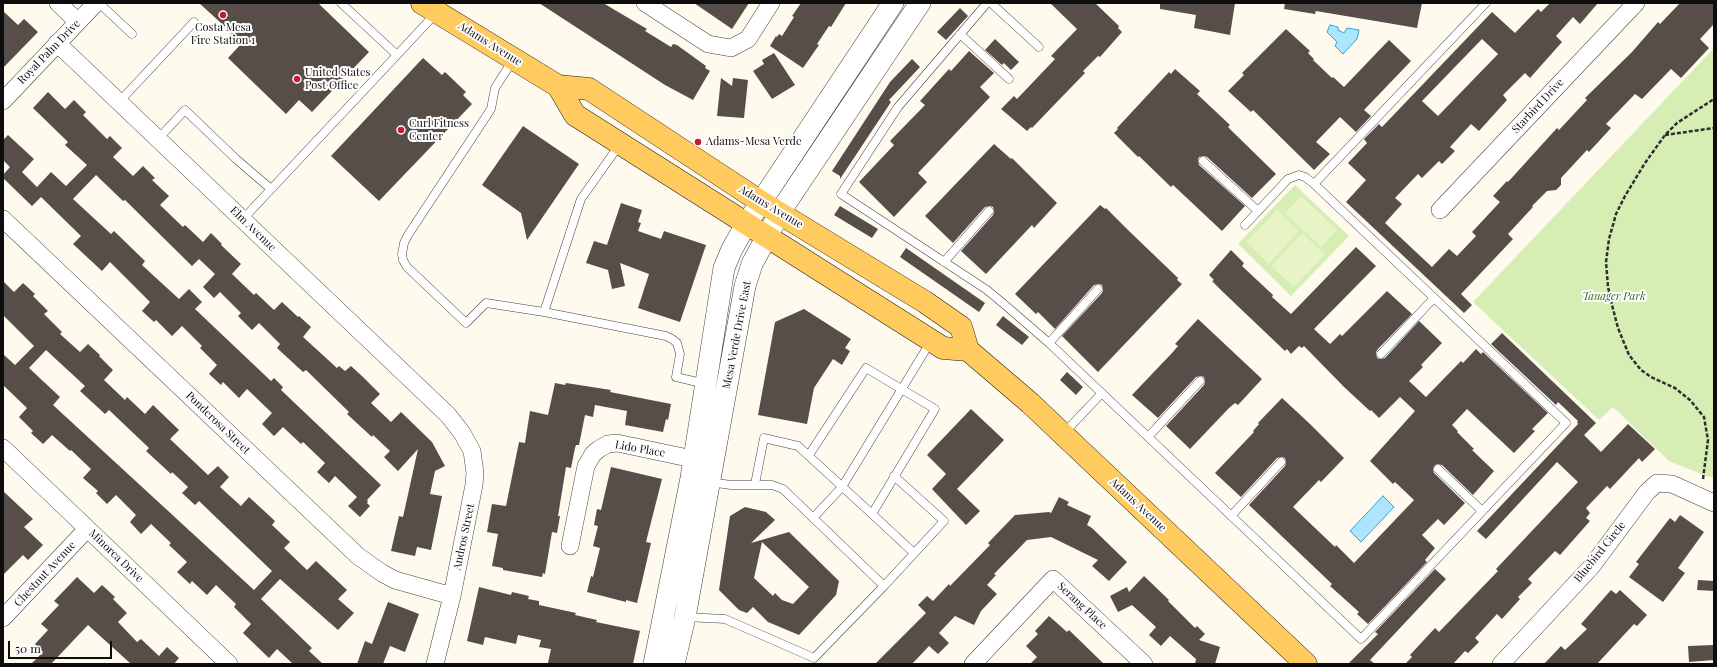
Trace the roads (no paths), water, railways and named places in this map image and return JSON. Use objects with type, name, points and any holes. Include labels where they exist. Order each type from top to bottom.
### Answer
[{"type":"main road","name":"Adams Avenue","points":[[430,7],[558,86],[589,89],[771,207],[926,302],[961,327],[968,350]]},
{"type":"main road","name":"Adams Avenue","points":[[558,86],[575,115],[931,341],[943,348],[968,350],[1003,378],[1306,664]]},
{"type":"street","points":[[58,3],[78,22]]},
{"type":"street","name":"Royal Palm Drive","points":[[3,101],[97,3]]},
{"type":"street","points":[[645,3],[708,44],[731,48],[748,38],[770,3]]},
{"type":"street","name":"Mesa Verde Drive East","points":[[716,386],[752,264],[766,236],[771,207],[893,3]]},
{"type":"street","name":"Mesa Verde Drive East","points":[[674,664],[685,617],[701,474],[716,386],[724,268],[732,249],[747,223],[771,207],[920,3]]},
{"type":"street","name":"Starbird Drive","points":[[1440,210],[1636,3]]},
{"type":"street","name":"Elm Avenue","points":[[57,43],[448,415]]},
{"type":"street","name":"Ponderosa Street","points":[[3,219],[358,556],[382,574],[395,580],[452,596]]},
{"type":"street","name":"Andros Street","points":[[435,664],[452,596],[474,485],[475,473],[472,451],[448,415]]},
{"type":"street","name":"Lido Place","points":[[570,546],[586,466],[593,454],[608,444],[617,443],[701,474]]},
{"type":"street","name":"Minorca Drive","points":[[3,448],[229,664]]},
{"type":"street","name":"Mesa Verde Drive East","points":[[654,664],[701,474]]},
{"type":"street","name":"Bluebird Circle","points":[[1501,664],[1592,566],[1647,492],[1658,483],[1672,484],[1714,503]]},
{"type":"street","name":"Chestnut Avenue","points":[[3,618],[87,529]]},
{"type":"street","name":"Serang Place","points":[[973,664],[1053,579],[1144,664]]},
{"type":"lane","points":[[97,3],[132,34]]},
{"type":"lane","points":[[341,3],[397,55]]},
{"type":"lane","points":[[987,3],[898,107],[841,194],[999,300],[1049,343],[1361,639],[1566,423],[1305,177],[1299,175],[1288,179],[1245,225]]},
{"type":"lane","points":[[991,3],[1039,47]]},
{"type":"lane","points":[[1314,184],[1486,3]]},
{"type":"lane","points":[[243,219],[397,55],[430,7]]},
{"type":"lane","points":[[119,102],[194,22]]},
{"type":"lane","points":[[960,34],[1009,79]]},
{"type":"lane","points":[[513,59],[495,88],[491,109],[408,235],[404,243],[402,254],[403,260],[408,267],[466,323],[486,303],[544,312],[666,336],[677,343],[680,354],[676,377],[716,386]]},
{"type":"lane","points":[[158,138],[185,110],[236,159],[271,189]]},
{"type":"lane","points":[[544,312],[581,199],[621,143]]},
{"type":"lane","points":[[1203,161],[1258,211]]},
{"type":"lane","points":[[944,262],[989,211]]},
{"type":"lane","points":[[1049,343],[1098,289]]},
{"type":"lane","points":[[1381,354],[1434,298]]},
{"type":"lane","points":[[813,518],[842,487],[931,341]]},
{"type":"lane","points":[[809,455],[866,368],[935,409],[872,514]]},
{"type":"lane","points":[[1148,437],[1200,381]]},
{"type":"lane","points":[[1063,434],[1102,393]]},
{"type":"lane","points":[[755,484],[764,438],[798,446],[914,553]]},
{"type":"lane","points":[[1231,516],[1281,462]]},
{"type":"lane","points":[[1438,469],[1482,511]]},
{"type":"lane","points":[[701,474],[737,485],[772,485],[783,489],[884,586]]},
{"type":"lane","points":[[685,617],[725,619],[814,658],[884,586],[944,521],[894,476]]},
{"type":"water","points":[[1330,25],[1338,27],[1338,30],[1344,33],[1347,28],[1359,30],[1357,39],[1343,54],[1335,46],[1337,42],[1327,32]]},
{"type":"water","points":[[1383,496],[1394,507],[1361,542],[1350,531]]},
{"type":"place","name":"Costa Mesa Fire Station 1","points":[[223,15]]},
{"type":"place","name":"United States Post Office","points":[[297,79]]},
{"type":"place","name":"Curl Fitness Center","points":[[401,130]]},
{"type":"place","name":"Adams-Mesa Verde","points":[[698,142]]},
{"type":"park label","name":"Tanager Park","points":[[1614,297]]}]
